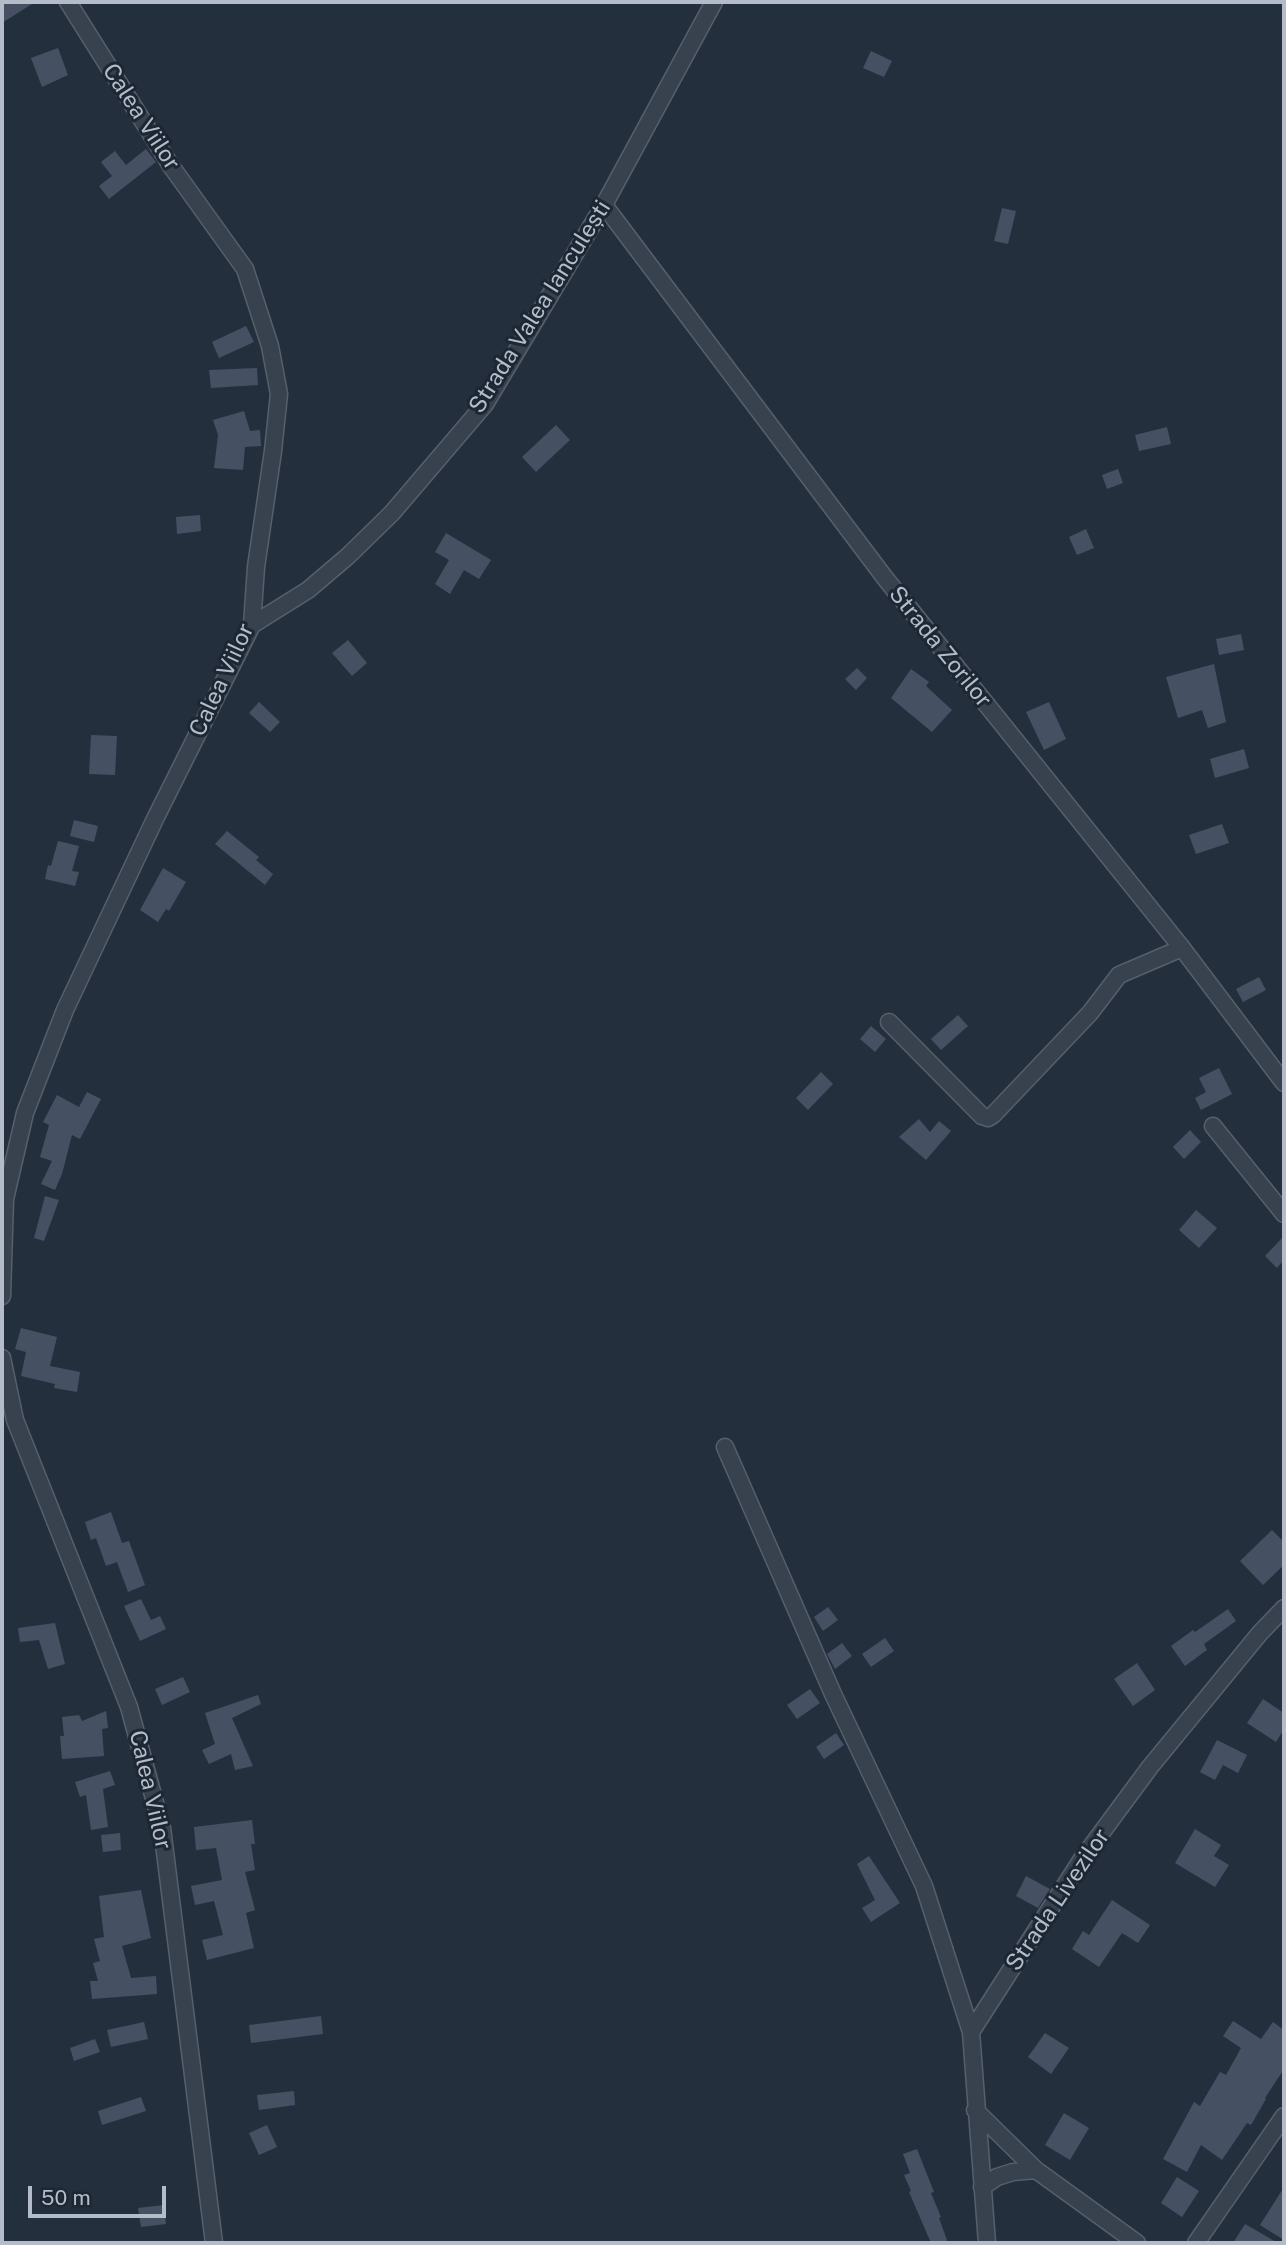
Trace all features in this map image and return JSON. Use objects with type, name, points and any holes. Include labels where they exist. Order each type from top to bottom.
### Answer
[{"type":"street","name":"Calea Viilor","points":[[2,1296],[5,1199],[25,1113],[65,1010],[155,819],[252,625],[256,567],[274,451],[279,394],[270,346],[245,268],[172,166],[68,2]]},
{"type":"street","name":"Strada Valea Ianculești","points":[[252,625],[307,590],[357,547],[392,513],[485,404],[604,205],[714,2]]},
{"type":"street","name":"Strada Zorilor","points":[[604,205],[885,578],[1182,948],[1284,1083]]},
{"type":"street","points":[[889,1022],[982,1116],[988,1118],[1090,1013],[1119,975],[1182,948]]},
{"type":"street","points":[[1213,1126],[1284,1214]]},
{"type":"street","name":"Calea Viilor","points":[[2,1358],[15,1420],[130,1707],[162,1828],[214,2243]]},
{"type":"street","points":[[725,1447],[833,1695],[924,1886],[971,2032],[987,2243]]},
{"type":"street","name":"Strada Livezilor","points":[[971,2032],[1082,1859],[1150,1768],[1260,1633],[1284,1608]]},
{"type":"street","points":[[975,2110],[1036,2170],[1137,2243]]},
{"type":"street","points":[[1196,2243],[1284,2116]]},
{"type":"street","points":[[982,2187],[997,2177],[1036,2170]]},
{"type":"building","points":[[2,2],[35,2],[2,23]]},
{"type":"building","points":[[58,48],[68,75],[42,87],[31,58]]},
{"type":"building","points":[[871,51],[892,61],[884,77],[863,68]]},
{"type":"building","points":[[146,149],[156,162],[109,199],[99,186],[112,176],[101,162],[115,151],[126,165]]},
{"type":"building","points":[[1002,208],[1016,211],[1008,244],[994,241]]},
{"type":"building","points":[[246,326],[254,342],[219,358],[212,342]]},
{"type":"building","points":[[257,368],[258,385],[211,388],[209,370]]},
{"type":"building","points":[[244,411],[250,431],[260,430],[261,446],[245,447],[243,470],[214,468],[218,435],[213,420]]},
{"type":"building","points":[[556,425],[570,440],[536,472],[522,457]]},
{"type":"building","points":[[1167,427],[1171,444],[1139,451],[1135,435]]},
{"type":"building","points":[[1118,469],[1123,483],[1107,489],[1102,475]]},
{"type":"building","points":[[200,515],[201,531],[177,534],[176,517]]},
{"type":"building","points":[[1086,529],[1094,548],[1077,555],[1069,537]]},
{"type":"building","points":[[446,533],[491,560],[479,579],[464,570],[450,594],[435,584],[449,560],[435,552]]},
{"type":"building","points":[[1241,634],[1244,650],[1219,655],[1216,639]]},
{"type":"building","points":[[348,640],[367,663],[352,676],[332,653]]},
{"type":"building","points":[[1214,664],[1226,722],[1208,728],[1202,710],[1178,718],[1166,677]]},
{"type":"building","points":[[857,668],[867,678],[856,690],[845,679]]},
{"type":"building","points":[[911,669],[929,682],[926,686],[952,710],[932,732],[891,698]]},
{"type":"building","points":[[259,702],[280,722],[270,732],[249,713]]},
{"type":"building","points":[[1049,702],[1066,739],[1044,750],[1026,712]]},
{"type":"building","points":[[91,735],[117,736],[115,775],[89,774]]},
{"type":"building","points":[[1244,749],[1249,768],[1215,778],[1210,759]]},
{"type":"building","points":[[74,820],[98,826],[94,842],[70,836]]},
{"type":"building","points":[[1222,824],[1229,843],[1196,854],[1189,835]]},
{"type":"building","points":[[227,831],[259,857],[256,860],[273,874],[265,885],[215,844]]},
{"type":"building","points":[[58,841],[79,846],[72,871],[79,872],[75,886],[45,879]]},
{"type":"building","points":[[163,868],[186,882],[169,911],[166,909],[158,922],[140,910]]},
{"type":"building","points":[[1259,977],[1266,990],[1243,1002],[1236,989]]},
{"type":"building","points":[[958,1015],[968,1026],[941,1050],[931,1039]]},
{"type":"building","points":[[871,1026],[886,1039],[875,1052],[860,1039]]},
{"type":"building","points":[[1219,1068],[1232,1094],[1201,1110],[1195,1098],[1206,1092],[1199,1078]]},
{"type":"building","points":[[821,1072],[833,1084],[808,1110],[796,1098]]},
{"type":"building","points":[[87,1092],[101,1099],[80,1139],[72,1135],[55,1190],[41,1184],[52,1161],[40,1157],[49,1125],[43,1122],[57,1095],[79,1107]]},
{"type":"building","points":[[919,1119],[930,1132],[939,1121],[951,1131],[926,1160],[899,1137]]},
{"type":"building","points":[[1190,1130],[1201,1142],[1184,1159],[1173,1147]]},
{"type":"building","points":[[45,1196],[59,1200],[44,1241],[34,1238]]},
{"type":"building","points":[[1196,1210],[1217,1228],[1199,1248],[1179,1230]]},
{"type":"building","points":[[1284,1236],[1284,1260],[1277,1268],[1265,1256]]},
{"type":"building","points":[[21,1328],[57,1337],[50,1366],[80,1372],[77,1392],[54,1388],[55,1384],[21,1376],[26,1352],[15,1349]]},
{"type":"building","points":[[111,1512],[122,1543],[129,1541],[145,1585],[128,1592],[117,1562],[106,1566],[96,1538],[91,1540],[85,1522]]},
{"type":"building","points":[[1272,1530],[1284,1542],[1284,1565],[1263,1585],[1240,1561]]},
{"type":"building","points":[[141,1599],[151,1620],[160,1616],[166,1629],[140,1641],[124,1606]]},
{"type":"building","points":[[828,1607],[838,1620],[823,1631],[814,1617]]},
{"type":"building","points":[[1228,1609],[1236,1621],[1204,1644],[1207,1650],[1185,1666],[1171,1646]]},
{"type":"building","points":[[55,1623],[65,1664],[48,1669],[39,1640],[20,1642],[18,1628]]},
{"type":"building","points":[[885,1638],[894,1651],[871,1667],[862,1654]]},
{"type":"building","points":[[842,1643],[852,1656],[835,1669],[827,1654]]},
{"type":"building","points":[[1137,1663],[1155,1690],[1133,1706],[1114,1679]]},
{"type":"building","points":[[183,1677],[190,1692],[162,1705],[155,1689]]},
{"type":"building","points":[[810,1689],[820,1703],[797,1719],[787,1705]]},
{"type":"building","points":[[258,1695],[261,1704],[232,1718],[253,1766],[235,1770],[231,1754],[209,1764],[202,1750],[215,1744],[205,1713]]},
{"type":"building","points":[[1263,1699],[1284,1713],[1284,1729],[1276,1742],[1247,1723]]},
{"type":"building","points":[[106,1711],[108,1728],[102,1729],[104,1756],[62,1759],[62,1717],[79,1715],[82,1721]]},
{"type":"building","points":[[836,1733],[844,1745],[824,1759],[816,1747]]},
{"type":"building","points":[[1217,1740],[1247,1755],[1238,1773],[1223,1765],[1215,1780],[1200,1772]]},
{"type":"building","points":[[110,1771],[115,1785],[103,1789],[108,1827],[91,1830],[86,1795],[80,1797],[75,1782]]},
{"type":"building","points":[[252,1820],[255,1844],[251,1844],[255,1870],[245,1872],[255,1910],[246,1913],[254,1948],[207,1960],[202,1940],[223,1935],[214,1901],[195,1905],[191,1886],[222,1880],[216,1848],[196,1850],[194,1827]]},
{"type":"building","points":[[1195,1829],[1221,1845],[1214,1856],[1229,1865],[1215,1887],[1175,1863]]},
{"type":"building","points":[[120,1833],[121,1850],[103,1852],[101,1835]]},
{"type":"building","points":[[869,1856],[900,1903],[871,1922],[862,1908],[875,1900],[857,1864]]},
{"type":"building","points":[[1026,1876],[1050,1889],[1038,1908],[1016,1896]]},
{"type":"building","points":[[141,1890],[151,1938],[122,1946],[131,1978],[156,1976],[157,1994],[92,1999],[90,1981],[98,1981],[93,1963],[100,1961],[94,1939],[104,1937],[99,1896]]},
{"type":"building","points":[[1112,1900],[1150,1925],[1138,1943],[1122,1933],[1099,1967],[1072,1949],[1083,1931],[1089,1935]]},
{"type":"building","points":[[321,2016],[323,2034],[251,2043],[249,2025]]},
{"type":"building","points":[[1233,2021],[1261,2039],[1273,2022],[1284,2030],[1284,2069],[1251,2125],[1247,2123],[1222,2160],[1201,2145],[1187,2172],[1163,2159],[1194,2102],[1200,2106],[1220,2072],[1226,2075],[1241,2048],[1223,2036]]},
{"type":"building","points":[[144,2022],[148,2039],[111,2047],[107,2030]]},
{"type":"building","points":[[1045,2033],[1069,2048],[1051,2074],[1028,2057]]},
{"type":"building","points":[[95,2039],[100,2052],[74,2061],[70,2048]]},
{"type":"building","points":[[294,2091],[295,2105],[259,2110],[257,2095]]},
{"type":"building","points":[[141,2097],[146,2111],[102,2125],[98,2111]]},
{"type":"building","points":[[1064,2113],[1089,2128],[1070,2160],[1045,2145]]},
{"type":"building","points":[[267,2125],[277,2147],[259,2155],[249,2133]]},
{"type":"building","points":[[917,2149],[934,2192],[931,2193],[948,2243],[931,2243],[909,2192],[911,2191],[904,2175],[910,2173],[903,2154]]},
{"type":"building","points":[[1177,2177],[1199,2191],[1182,2217],[1161,2203]]},
{"type":"building","points":[[1284,2187],[1284,2240],[1260,2225]]},
{"type":"building","points":[[164,2205],[166,2224],[141,2227],[138,2208]]},
{"type":"building","points":[[1245,2224],[1278,2243],[1233,2243]]}]
